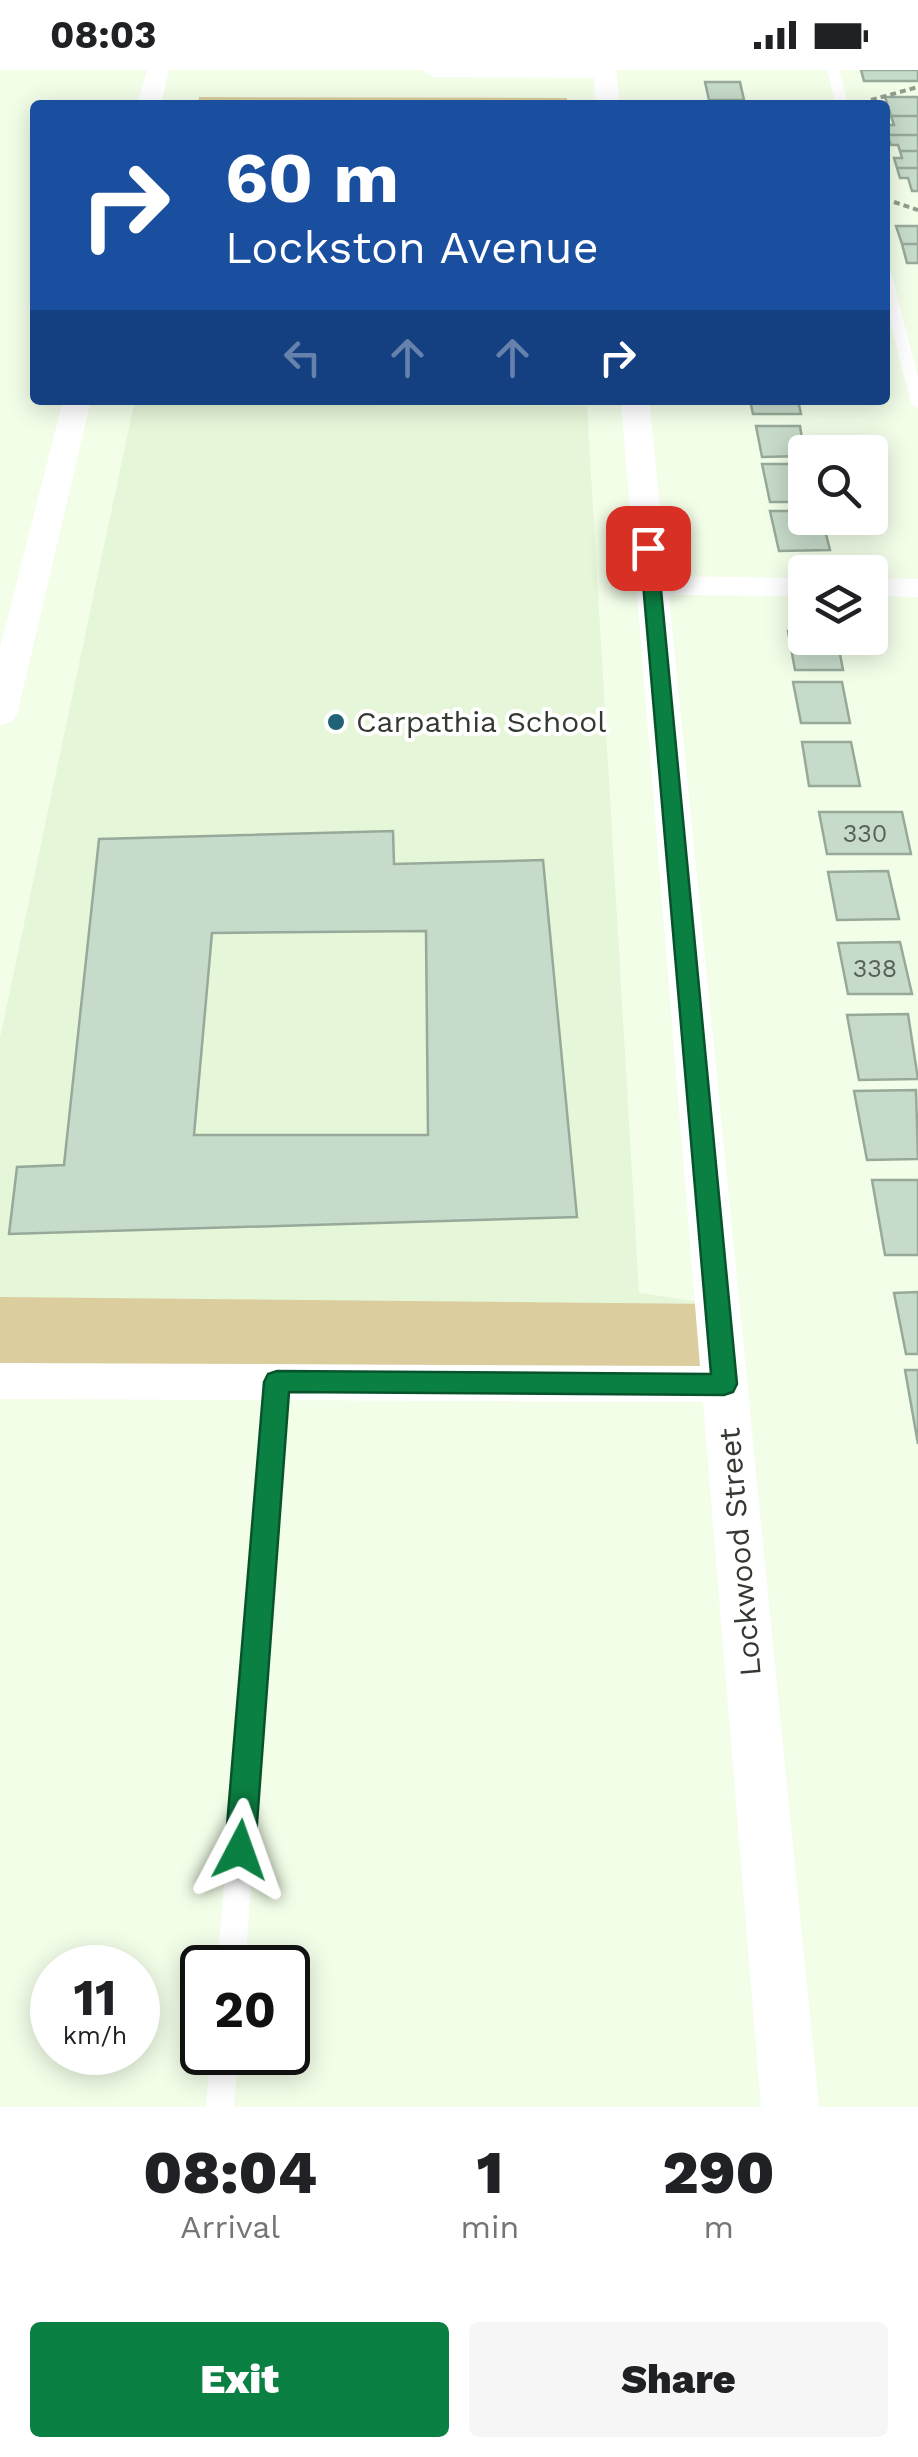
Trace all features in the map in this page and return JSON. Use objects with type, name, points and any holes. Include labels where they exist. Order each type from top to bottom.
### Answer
[{"type":"street","points":[[151,100],[158,70]]},
{"type":"street","points":[[433,70],[605,70],[608,100]]},
{"type":"street","points":[[0,716],[76,405]]},
{"type":"street","name":"Lockwood Street","points":[[635,405],[790,2107]]},
{"type":"street","points":[[652,585],[788,586]]},
{"type":"street","points":[[888,587],[918,588]]},
{"type":"street","points":[[0,1381],[724,1384]]},
{"type":"lane","points":[[833,70],[841,100]]},
{"type":"lane","points":[[890,295],[918,404]]},
{"type":"lane","points":[[233,1945],[277,1382]]},
{"type":"lane","points":[[220,2107],[222,2075]]},
{"type":"path","points":[[872,100],[918,87]]},
{"type":"path","points":[[894,202],[918,210]]},
{"type":"shaded area","points":[[199,97],[567,98],[567,100],[199,100]]},
{"type":"shaded area","name":"Carpathia School","points":[[134,405],[587,406],[639,1293],[716,1304],[0,1381],[0,1038]]},
{"type":"shaded area","points":[[0,1297],[716,1304],[724,1384],[0,1381]]},
{"type":"building","points":[[861,70],[918,70],[918,81],[864,81]]},
{"type":"building","points":[[705,82],[740,82],[744,100],[709,100]]},
{"type":"building","points":[[885,97],[918,97],[918,116],[891,116],[890,100]]},
{"type":"building","points":[[891,116],[918,116],[918,135],[890,135],[890,125],[894,125]]},
{"type":"building","points":[[890,135],[918,135],[918,151],[900,151],[898,145],[891,145]]},
{"type":"building","points":[[900,151],[918,151],[918,168],[897,168],[894,158],[902,158]]},
{"type":"building","points":[[897,168],[918,168],[918,191],[912,191],[908,178],[900,178]]},
{"type":"building","points":[[896,226],[918,226],[918,244],[902,244]]},
{"type":"building","points":[[902,244],[918,244],[918,263],[907,263]]},
{"type":"building","points":[[751,405],[799,405],[801,414],[753,414]]},
{"type":"building","points":[[756,426],[800,426],[802,435],[788,435],[788,456],[762,457]]},
{"type":"building","points":[[762,464],[788,464],[788,502],[770,502]]},
{"type":"building","points":[[770,511],[788,511],[788,535],[826,535],[830,550],[779,551]]},
{"type":"building","points":[[792,655],[840,655],[843,670],[795,670]]},
{"type":"building","points":[[793,682],[842,682],[850,723],[801,723]]},
{"type":"building","points":[[802,742],[851,742],[860,786],[809,786]]},
{"type":"building","points":[[819,812],[902,812],[911,854],[827,854]]},
{"type":"building","points":[[393,831],[394,864],[543,860],[577,1217],[9,1234],[17,1167],[64,1165],[99,839]],"holes":[[[426,931],[428,1135],[194,1135],[212,933]]]},
{"type":"building","points":[[888,871],[899,919],[837,920],[828,872]]},
{"type":"building","points":[[900,942],[912,994],[848,994],[838,943]]},
{"type":"building","points":[[908,1014],[918,1079],[859,1080],[847,1015]]},
{"type":"building","points":[[916,1090],[918,1159],[867,1160],[854,1091]]},
{"type":"building","points":[[872,1180],[918,1180],[918,1255],[885,1255]]},
{"type":"building","points":[[918,1292],[918,1354],[906,1354],[894,1293]]},
{"type":"building","points":[[905,1370],[918,1370],[918,1444]]},
{"type":"place","name":"Carpathia School","points":[[336,722]]},
{"type":"route","points":[[240,1850],[277,1382],[724,1384],[648,548]]}]
